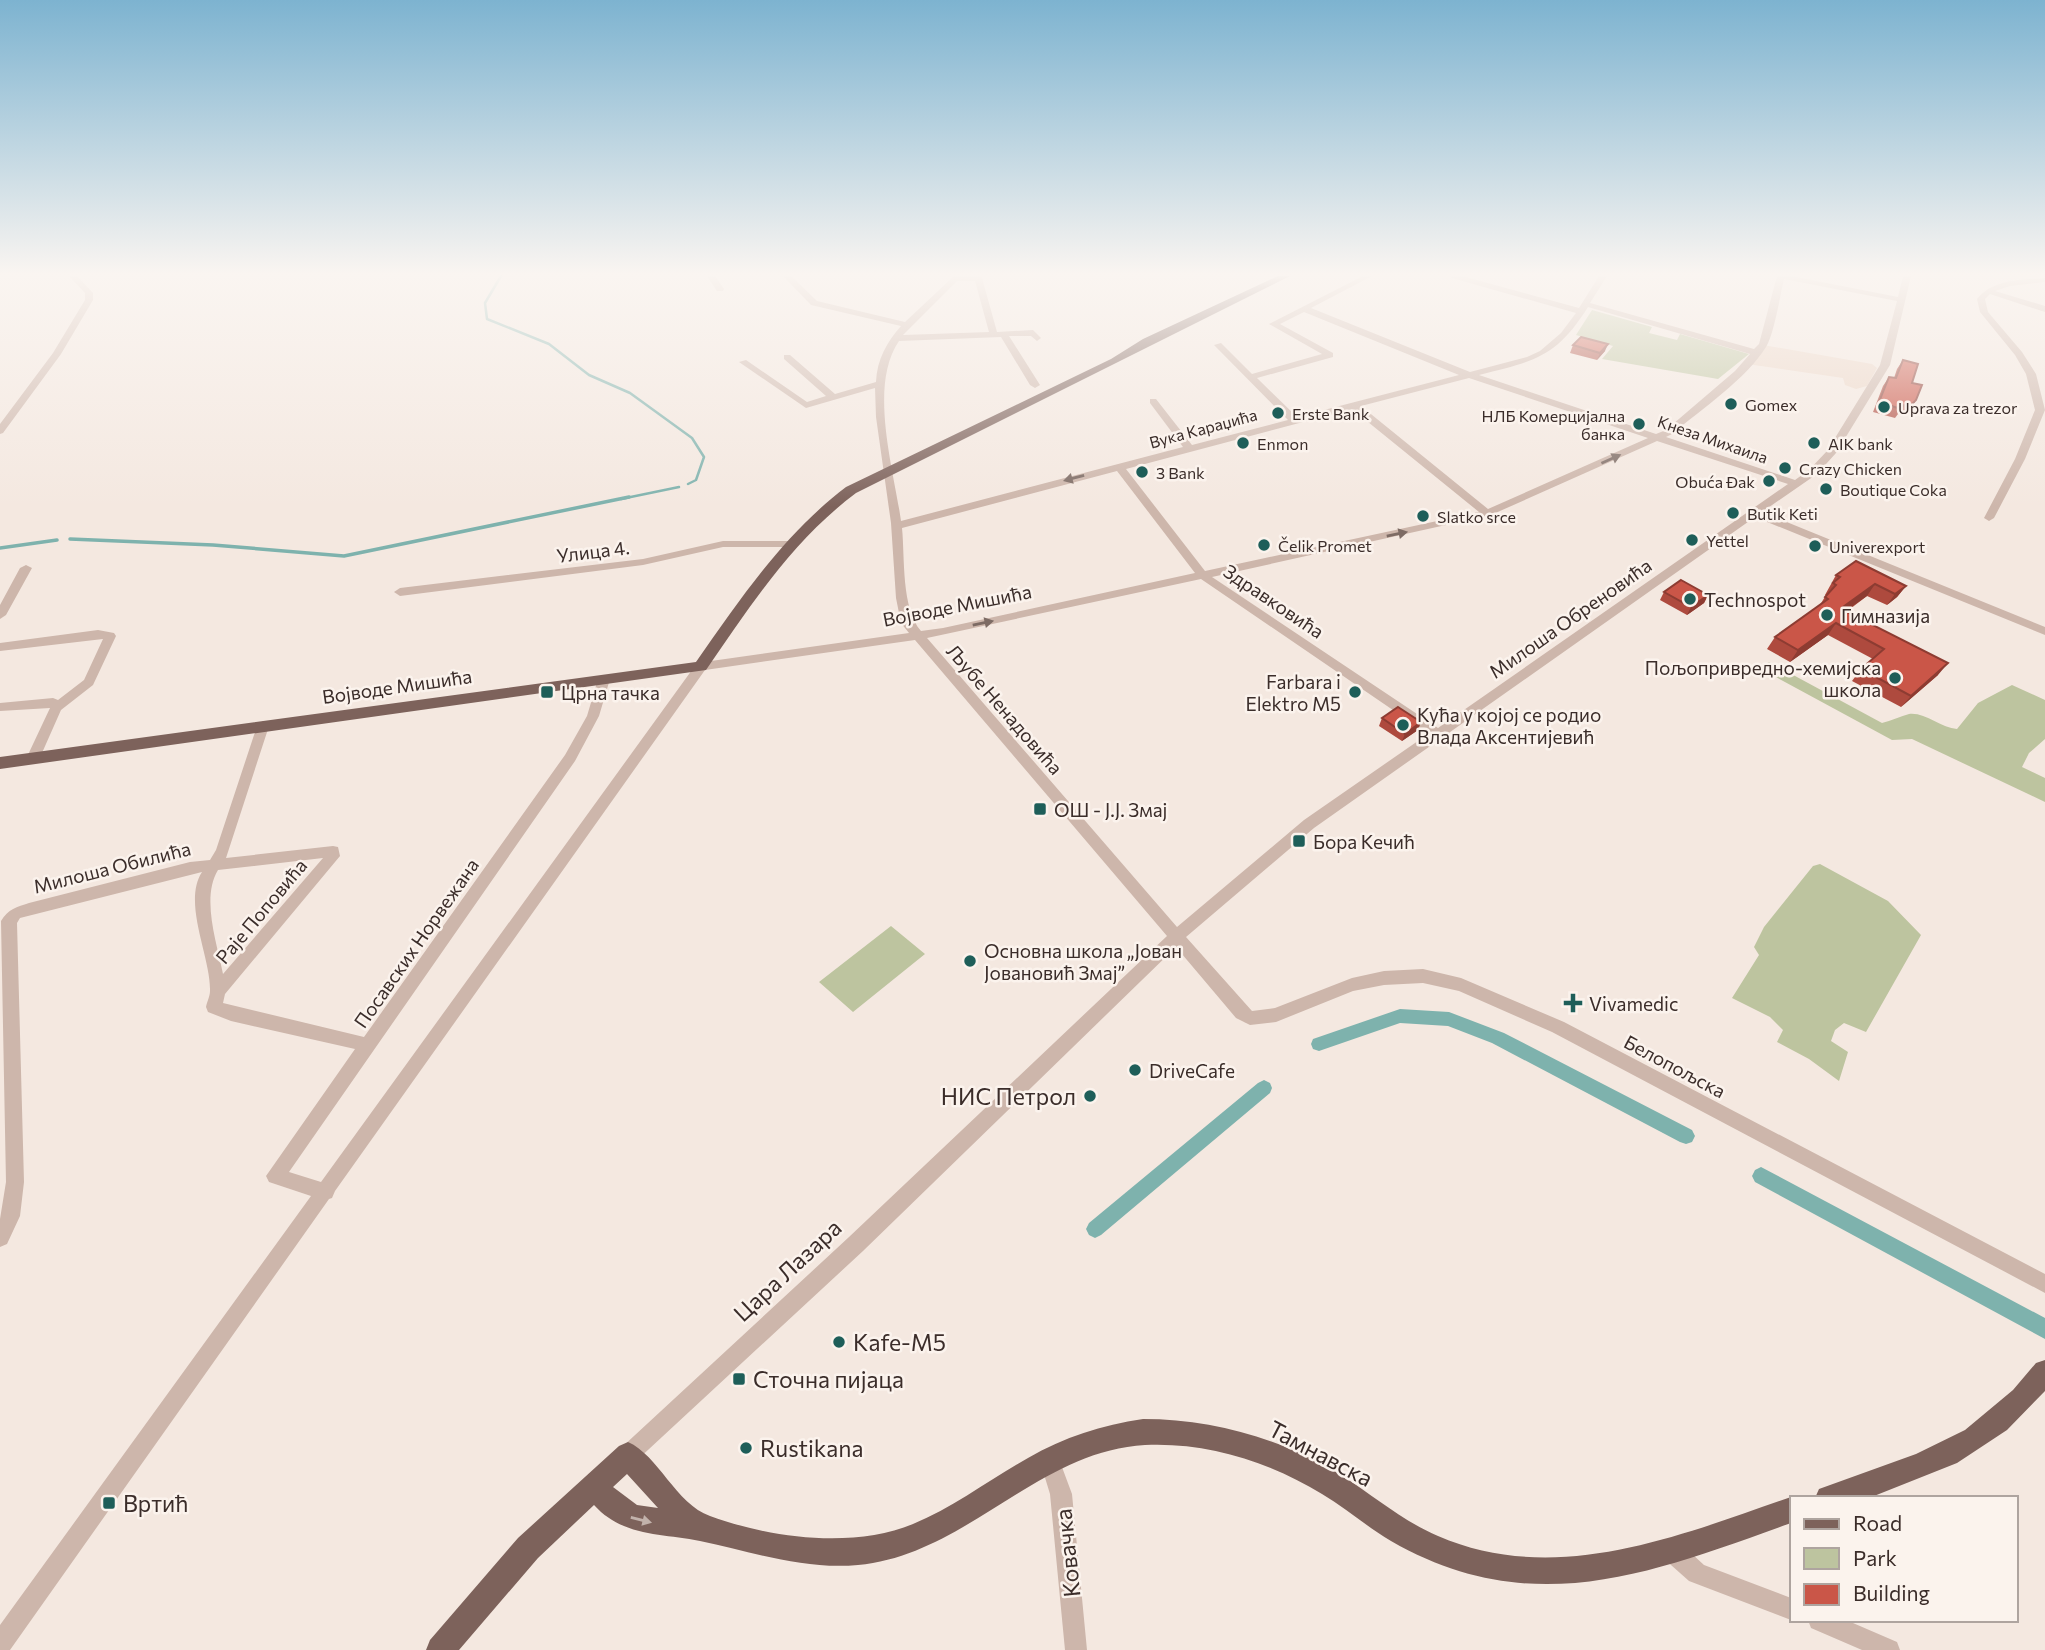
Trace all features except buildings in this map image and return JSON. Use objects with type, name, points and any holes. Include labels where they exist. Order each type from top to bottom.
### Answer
[{"type":"main road","points":[[701,666],[788,544],[835,500],[888,470],[1127,353]]},
{"type":"main road","name":"Војводе Мишића","points":[[0,763],[701,666]]},
{"type":"main road","points":[[1834,1496],[1930,1464],[1973,1441],[2001,1420],[2045,1372]]},
{"type":"main road","name":"Тамнавска","points":[[595,1486],[615,1508],[635,1519],[699,1526],[814,1553],[881,1548],[914,1537],[960,1513],[1049,1458],[1080,1444],[1144,1432],[1189,1434],[1225,1439],[1268,1452],[1331,1484],[1412,1538],[1466,1560],[1520,1571],[1569,1572],[1616,1565],[1790,1510]]},
{"type":"main road","points":[[628,1455],[661,1494],[699,1526]]},
{"type":"main road","name":"Цара Лазара","points":[[440,1650],[519,1558],[628,1455]]},
{"type":"street","points":[[0,431],[58,353]]},
{"type":"street","name":"Љубе Ненадовића","points":[[887,353],[881,383],[888,470],[897,526],[901,597],[909,628],[1177,936]]},
{"type":"street","points":[[1012,353],[1035,385]]},
{"type":"street","points":[[1226,353],[1294,420]]},
{"type":"street","points":[[1250,377],[1330,355],[1326,353]]},
{"type":"street","name":"Кнеза Михаила","points":[[1417,353],[1471,375],[1797,484]]},
{"type":"street","name":"Вука Караџића","points":[[897,526],[1471,375],[1543,353]]},
{"type":"street","name":"Војводе Мишића","points":[[701,666],[916,636],[1487,513],[1661,437],[1758,353]]},
{"type":"street","name":"Милоша Обреновића","points":[[1177,936],[1309,824],[1797,484],[1831,453],[1885,365],[1888,353]]},
{"type":"street","points":[[1989,518],[2042,419],[2031,374],[2016,353]]},
{"type":"street","points":[[787,357],[833,397]]},
{"type":"street","points":[[743,362],[804,404],[881,383]]},
{"type":"street","points":[[1153,401],[1189,448]]},
{"type":"street","points":[[1353,405],[1487,513]]},
{"type":"street","name":"Здравковића","points":[[1118,467],[1202,575],[1439,735]]},
{"type":"street","points":[[1757,514],[2045,631]]},
{"type":"street","name":"Улица 4.","points":[[400,592],[643,562],[723,544],[788,544]]},
{"type":"street","points":[[0,615],[26,568]]},
{"type":"street","points":[[0,647],[98,634],[110,636],[89,682],[56,708],[33,759]]},
{"type":"street","points":[[0,1644],[701,666]]},
{"type":"street","name":"Посавских Норвежана","points":[[326,1192],[275,1176],[570,758],[587,728],[604,679]]},
{"type":"street","points":[[0,707],[43,701],[53,702],[56,708]]},
{"type":"street","name":"Раје Поповића","points":[[218,991],[203,891],[212,866],[223,850],[263,726]]},
{"type":"street","name":"Раје Поповића","points":[[212,866],[327,850],[334,853],[218,991],[213,1003],[217,1010],[369,1045]]},
{"type":"street","name":"Милоша Обилића","points":[[0,1238],[11,1216],[15,1182],[9,921],[15,914],[29,909],[180,870],[212,866]]},
{"type":"street","name":"Белопољска","points":[[1177,936],[1242,1013],[1250,1017],[1276,1015],[1352,985],[1384,978],[1423,976],[1461,985],[1558,1027],[2045,1284]]},
{"type":"street","name":"Цара Лазара","points":[[628,1455],[856,1244],[1177,936]]},
{"type":"street","name":"Ковачка","points":[[1049,1458],[1061,1494],[1076,1650]]},
{"type":"street","points":[[1670,1549],[1697,1573],[1790,1609]]},
{"type":"street","points":[[1824,1622],[1889,1650]]},
{"type":"green space","points":[[1607,353],[1749,354],[1718,379],[1602,359]]},
{"type":"green space","points":[[1769,662],[1882,723],[1915,714],[1957,729],[1978,703],[2012,685],[2045,700],[2045,739],[2029,753],[2022,767],[2045,778],[2045,802],[1912,739],[1892,740],[1759,668]]},
{"type":"green space","points":[[1820,864],[1888,901],[1921,935],[1866,1032],[1844,1023],[1835,1030],[1831,1041],[1848,1052],[1839,1081],[1809,1059],[1777,1042],[1783,1030],[1770,1017],[1732,998],[1759,955],[1754,947],[1764,927],[1813,866]]},
{"type":"green space","points":[[891,926],[925,954],[853,1012],[819,982]]},
{"type":"shaded area","points":[[1756,353],[1809,353],[1872,364],[1877,368],[1867,386],[1856,389],[1845,385],[1843,378],[1747,364]]},
{"type":"waterway","points":[[561,353],[589,375],[630,393],[692,438],[704,457],[696,480],[688,484]]},
{"type":"waterway","points":[[621,499],[679,487]]},
{"type":"waterway","points":[[70,539],[213,545],[344,556],[629,497]]},
{"type":"waterway","points":[[0,548],[57,540]]},
{"type":"waterway","points":[[1319,1044],[1400,1016],[1449,1019],[1498,1038],[1686,1136]]},
{"type":"waterway","points":[[1095,1229],[1264,1088]]},
{"type":"waterway","points":[[1761,1176],[2045,1329]]},
{"type":"place","name":"Gomex","points":[[1731,404]]},
{"type":"place","name":"Uprava za trezor","points":[[1884,407]]},
{"type":"place","name":"Erste Bank","points":[[1278,413]]},
{"type":"place","name":"НЛБ Комерцијална банка","points":[[1639,424]]},
{"type":"place","name":"Enmon","points":[[1243,443]]},
{"type":"place","name":"AIK bank","points":[[1814,443]]},
{"type":"place","name":"Crazy Chicken","points":[[1785,468]]},
{"type":"place","name":"3 Bank","points":[[1142,472]]},
{"type":"place","name":"Obuća Đak","points":[[1769,481]]},
{"type":"place","name":"Boutique Coka","points":[[1826,489]]},
{"type":"place","name":"Butik Keti","points":[[1733,513]]},
{"type":"place","name":"Slatko srce","points":[[1423,516]]},
{"type":"place","name":"Yettel","points":[[1692,540]]},
{"type":"place","name":"Čelik Promet","points":[[1264,545]]},
{"type":"place","name":"Univerexport","points":[[1815,546]]},
{"type":"place","name":"Technospot","points":[[1690,599]]},
{"type":"place","name":"Гимназија","points":[[1827,615]]},
{"type":"place","name":"Пољопривредно-хемијска школа","points":[[1895,678]]},
{"type":"place","name":"Црна тачка","points":[[547,692]]},
{"type":"place","name":"Farbara i Elektro M5","points":[[1355,692]]},
{"type":"place","name":"Кућа у којој се родио Влада Аксентијевић","points":[[1403,725]]},
{"type":"place","name":"ОШ - Ј.Ј. Змај","points":[[1040,809]]},
{"type":"place","name":"Бора Кечић","points":[[1299,841]]},
{"type":"place","name":"Основна школа „Јован Јовановић Змај”","points":[[970,961]]},
{"type":"place","name":"Vivamedic","points":[[1573,1003]]},
{"type":"place","name":"DriveCafe","points":[[1135,1070]]},
{"type":"place","name":"НИС Петрол","points":[[1090,1096]]},
{"type":"place","name":"Kafe-M5","points":[[839,1342]]},
{"type":"place","name":"Сточна пијаца","points":[[739,1379]]},
{"type":"place","name":"Rustikana","points":[[746,1448]]},
{"type":"place","name":"Вртић","points":[[109,1503]]}]
